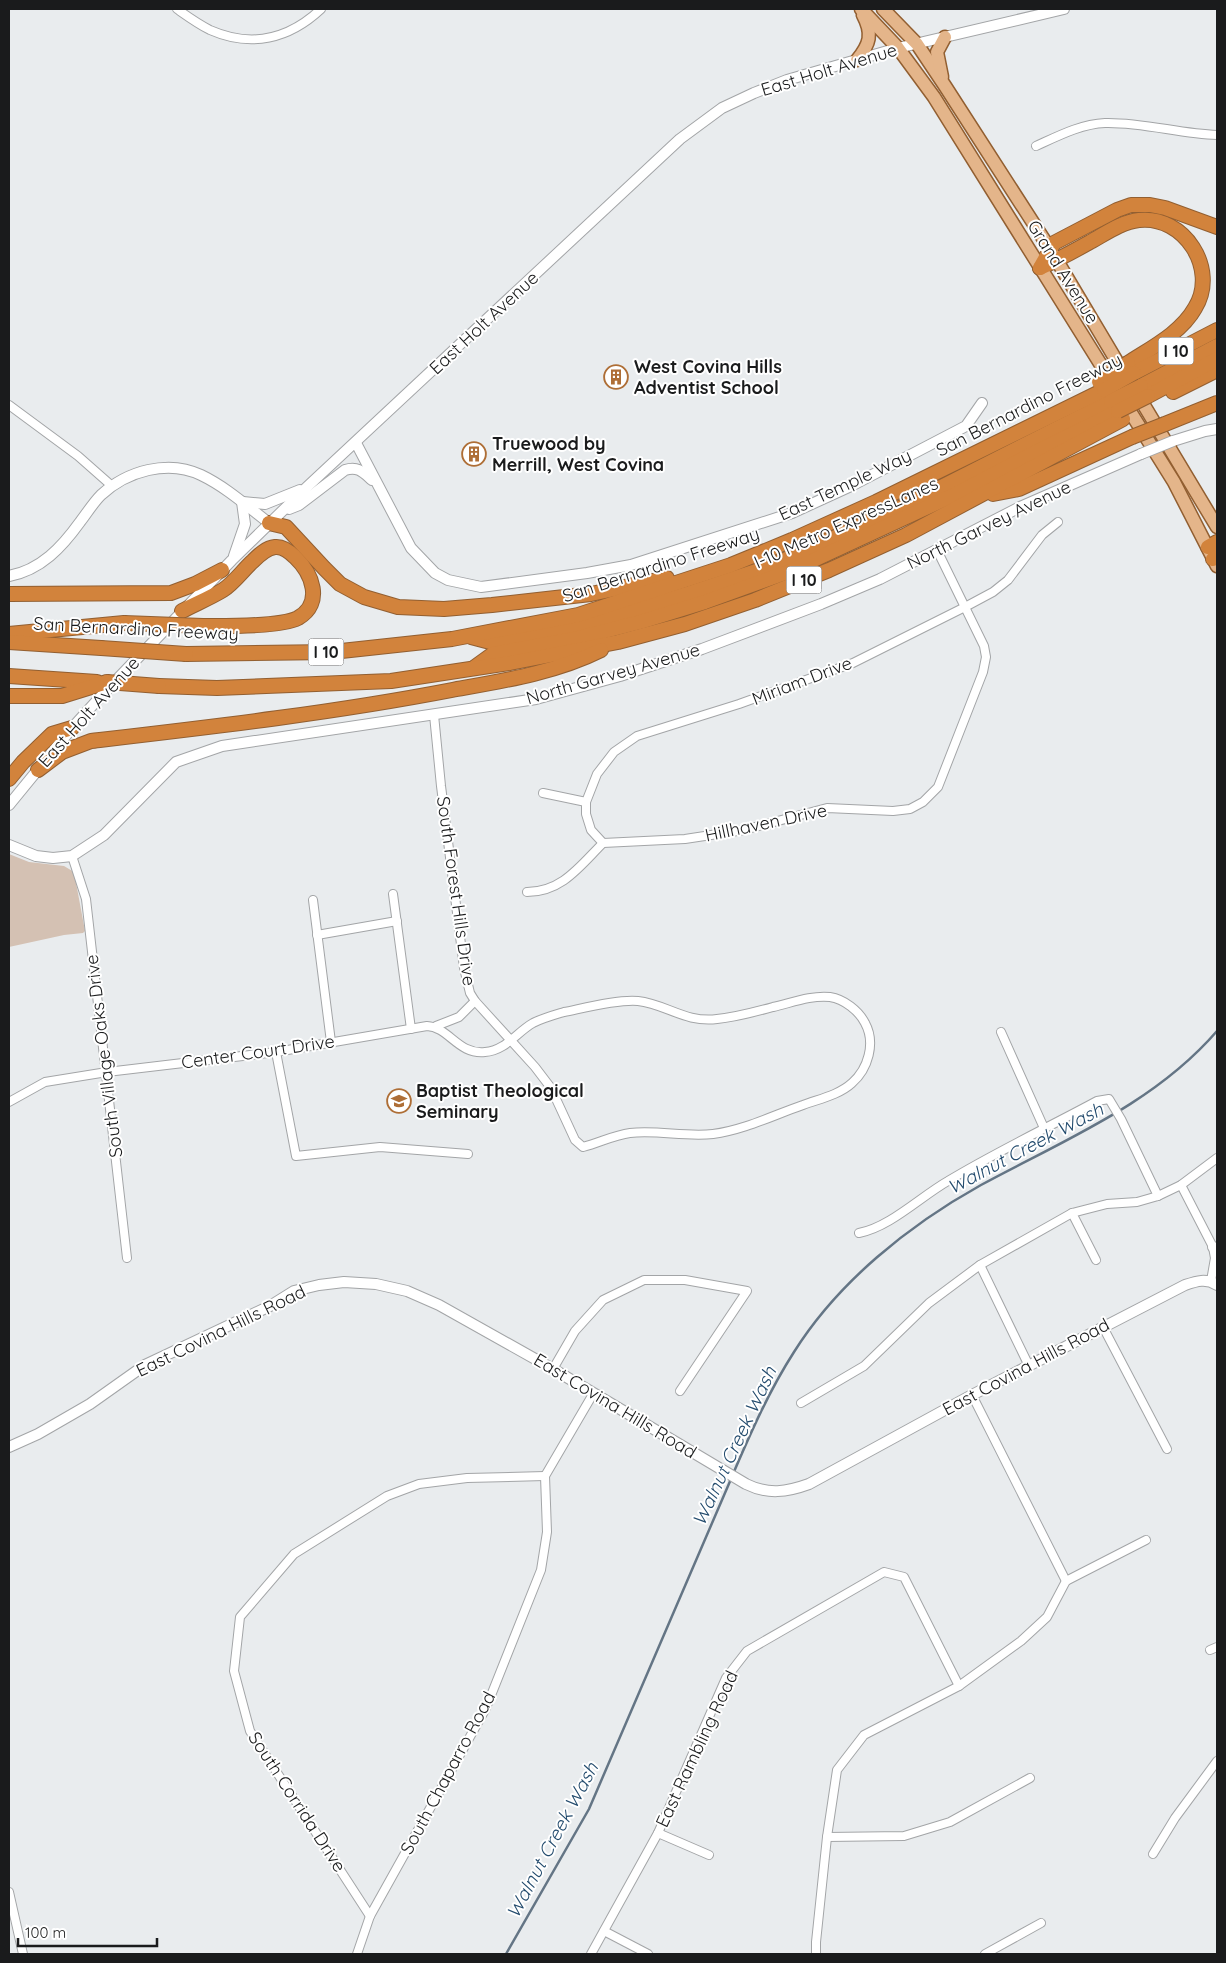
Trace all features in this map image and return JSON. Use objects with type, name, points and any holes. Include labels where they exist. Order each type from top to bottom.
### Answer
[{"type":"highway","points":[[1054,255],[1054,243],[1117,210],[1132,205],[1150,205],[1165,208],[1217,227]]},
{"type":"highway","points":[[1040,268],[1054,255],[1121,225],[1137,220],[1152,220],[1165,223],[1177,229],[1196,252],[1202,266],[1203,283],[1200,298],[1195,308],[1178,328],[1131,368],[1111,401]]},
{"type":"highway","name":"San Bernardino Freeway","points":[[1131,368],[1217,330]]},
{"type":"highway","name":"I-10 Metro ExpressLanes","points":[[1147,395],[1217,346]]},
{"type":"highway","name":"I-10 Metro ExpressLanes","points":[[466,636],[490,642],[553,631],[620,614],[753,572],[862,526],[1111,401],[1147,395],[1217,359]]},
{"type":"highway","name":"I 10","points":[[9,676],[217,688],[391,681],[470,670],[618,642],[685,624],[755,600],[829,570],[906,535],[982,496],[1111,401],[1147,395],[1217,370]]},
{"type":"highway","name":"San Bernardino Freeway","points":[[9,642],[186,654],[332,652],[452,639],[578,615],[731,565],[876,502],[1076,404],[1111,401]]},
{"type":"highway","name":"I-10 Metro ExpressLanes","points":[[470,670],[493,654],[574,639],[640,622],[705,602],[788,572],[958,494],[1034,453],[1111,401]]},
{"type":"highway","points":[[982,496],[1018,490],[1132,437],[1217,403]]},
{"type":"highway","points":[[270,523],[286,527],[340,584],[364,597],[398,607],[444,609],[591,594],[731,565]]},
{"type":"highway","points":[[9,634],[124,623],[203,626],[254,625],[297,619],[306,611],[313,598],[312,582],[306,569],[297,559],[287,550],[276,547],[262,552],[224,589],[182,611]]},
{"type":"highway","points":[[9,594],[171,593],[195,584],[222,570]]},
{"type":"highway","points":[[38,770],[62,752],[91,741],[408,699],[492,683],[576,663],[618,642]]},
{"type":"highway","points":[[9,696],[62,696],[108,682]]},
{"type":"highway","points":[[9,779],[23,762],[52,734],[72,728]]},
{"type":"main road","name":"Grand Avenue","points":[[860,9],[898,48],[934,97],[1174,482],[1215,554]]},
{"type":"main road","points":[[857,60],[870,38],[868,25],[860,9]]},
{"type":"main road","name":"Grand Avenue","points":[[883,9],[917,44],[946,86],[1054,255],[1217,527]]},
{"type":"main road","points":[[945,37],[937,52],[939,66],[946,86]]},
{"type":"street","points":[[177,9],[209,29],[235,38],[262,39],[289,32],[321,9]]},
{"type":"street","name":"East Holt Avenue","points":[[9,805],[72,728],[232,560],[308,486],[680,139],[722,108],[787,80],[898,48],[1064,9]]},
{"type":"street","points":[[1036,146],[1071,130],[1105,123],[1217,135]]},
{"type":"street","name":"East Temple Way","points":[[356,443],[411,548],[435,573],[448,580],[481,587],[630,565],[792,513],[868,478],[966,426],[982,403]]},
{"type":"street","points":[[9,405],[78,456],[112,486]]},
{"type":"street","name":"North Garvey Avenue","points":[[72,856],[104,835],[176,762],[222,746],[536,699],[647,667],[702,649],[821,604],[880,579],[1020,507],[1141,454],[1205,431],[1217,429]]},
{"type":"street","points":[[9,576],[29,570],[55,552],[96,501],[112,486],[125,478],[148,470],[174,468],[200,474],[220,486],[270,523]]},
{"type":"street","points":[[281,512],[299,505],[345,470],[352,468],[359,469],[379,486]]},
{"type":"street","points":[[242,502],[265,504],[308,486]]},
{"type":"street","points":[[232,560],[245,524],[242,502]]},
{"type":"street","name":"Miriam Drive","points":[[586,802],[597,774],[614,752],[637,736],[739,704],[853,663],[965,607],[993,592],[1008,580],[1042,535],[1058,522]]},
{"type":"street","name":"Hillhaven Drive","points":[[603,843],[685,839],[744,830],[826,808],[893,811],[910,809],[923,802],[938,787],[983,672],[986,657],[984,646],[937,550]]},
{"type":"street","name":"South Forest Hills Drive","points":[[434,715],[464,968],[470,993],[475,1002],[535,1067],[550,1088],[575,1140],[583,1147],[630,1133],[714,1134],[739,1128],[835,1093],[852,1083],[862,1070],[868,1058],[870,1034],[865,1022],[856,1011],[844,1002],[831,997],[804,1000],[716,1020],[684,1017],[657,1006],[637,1001],[628,1002],[545,1017],[531,1024],[511,1040]]},
{"type":"street","points":[[527,892],[540,892],[556,886],[575,872],[603,843],[591,830],[586,814],[586,802],[543,793]]},
{"type":"street","points":[[9,845],[36,856],[53,858],[72,856]]},
{"type":"street","name":"South Village Oaks Drive","points":[[72,856],[86,899],[127,1258]]},
{"type":"street","points":[[393,894],[411,1029]]},
{"type":"street","points":[[313,900],[331,1042]]},
{"type":"street","points":[[317,935],[397,921]]},
{"type":"street","name":"Center Court Drive","points":[[9,1102],[45,1082],[107,1072],[276,1052],[436,1026],[459,1017],[475,1002]]},
{"type":"street","points":[[436,1026],[458,1045],[476,1053],[487,1052],[511,1040]]},
{"type":"street","points":[[1001,1032],[1044,1128]]},
{"type":"street","points":[[276,1052],[296,1156],[380,1147],[468,1154]]},
{"type":"street","points":[[859,1233],[877,1227],[947,1181],[1044,1128],[1097,1101],[1109,1099],[1116,1109],[1158,1196]]},
{"type":"street","points":[[801,1403],[864,1366],[929,1303],[980,1265],[1072,1213],[1107,1204],[1137,1202],[1158,1196],[1181,1185],[1217,1158]]},
{"type":"street","points":[[1181,1185],[1215,1249],[1214,1283]]},
{"type":"street","points":[[1072,1213],[1096,1260]]},
{"type":"street","points":[[980,1265],[1029,1366]]},
{"type":"street","points":[[553,1369],[575,1331],[603,1300],[644,1280],[685,1280],[748,1292],[680,1391]]},
{"type":"street","name":"East Covina Hills Road","points":[[9,1447],[38,1434],[76,1412],[145,1365],[262,1310],[294,1291],[318,1285],[344,1282],[376,1284],[407,1291],[439,1305],[553,1369],[756,1489],[772,1492],[790,1491],[810,1484],[972,1395],[1185,1285],[1199,1280],[1214,1283]]},
{"type":"street","points":[[1103,1327],[1167,1449]]},
{"type":"street","points":[[546,1476],[593,1394]]},
{"type":"street","points":[[972,1395],[1066,1582]]},
{"type":"street","name":"South Chaparro Road","points":[[357,1954],[370,1916],[486,1708],[541,1570],[547,1532],[546,1476]]},
{"type":"street","name":"South Corrida Drive","points":[[370,1916],[250,1731],[234,1670],[240,1617],[294,1554],[387,1496],[419,1484],[467,1478],[546,1476]]},
{"type":"street","points":[[816,1954],[827,1837],[837,1770],[864,1735],[959,1686],[1021,1641],[1048,1617],[1066,1582],[1146,1540]]},
{"type":"street","name":"East Rambling Road","points":[[591,1954],[658,1833],[726,1678],[747,1651],[884,1572],[904,1577],[959,1686]]},
{"type":"street","points":[[1153,1854],[1175,1818],[1217,1761]]},
{"type":"street","points":[[827,1837],[904,1836],[950,1822],[1030,1778]]},
{"type":"street","points":[[658,1833],[709,1855]]},
{"type":"street","points":[[9,1892],[23,1954]]},
{"type":"street","points":[[985,1954],[1041,1923]]},
{"type":"street","points":[[604,1931],[648,1954]]},
{"type":"shaded area","points":[[9,854],[29,862],[64,866],[74,872],[85,931],[83,933],[64,935],[9,947]]},
{"type":"waterway","name":"Walnut Creek Wash","points":[[733,1474],[768,1397],[794,1352],[832,1302],[877,1257],[928,1218],[954,1201],[1076,1136],[1137,1100],[1192,1057],[1217,1031]]},
{"type":"waterway","name":"Walnut Creek Wash","points":[[506,1954],[589,1809],[731,1479]]},
{"type":"place","name":"West Covina Hills Adventist School","points":[[616,377]]},
{"type":"place","name":"Truewood by Merrill, West Covina","points":[[474,454]]},
{"type":"place","name":"Baptist Theological Seminary","points":[[399,1101]]}]
